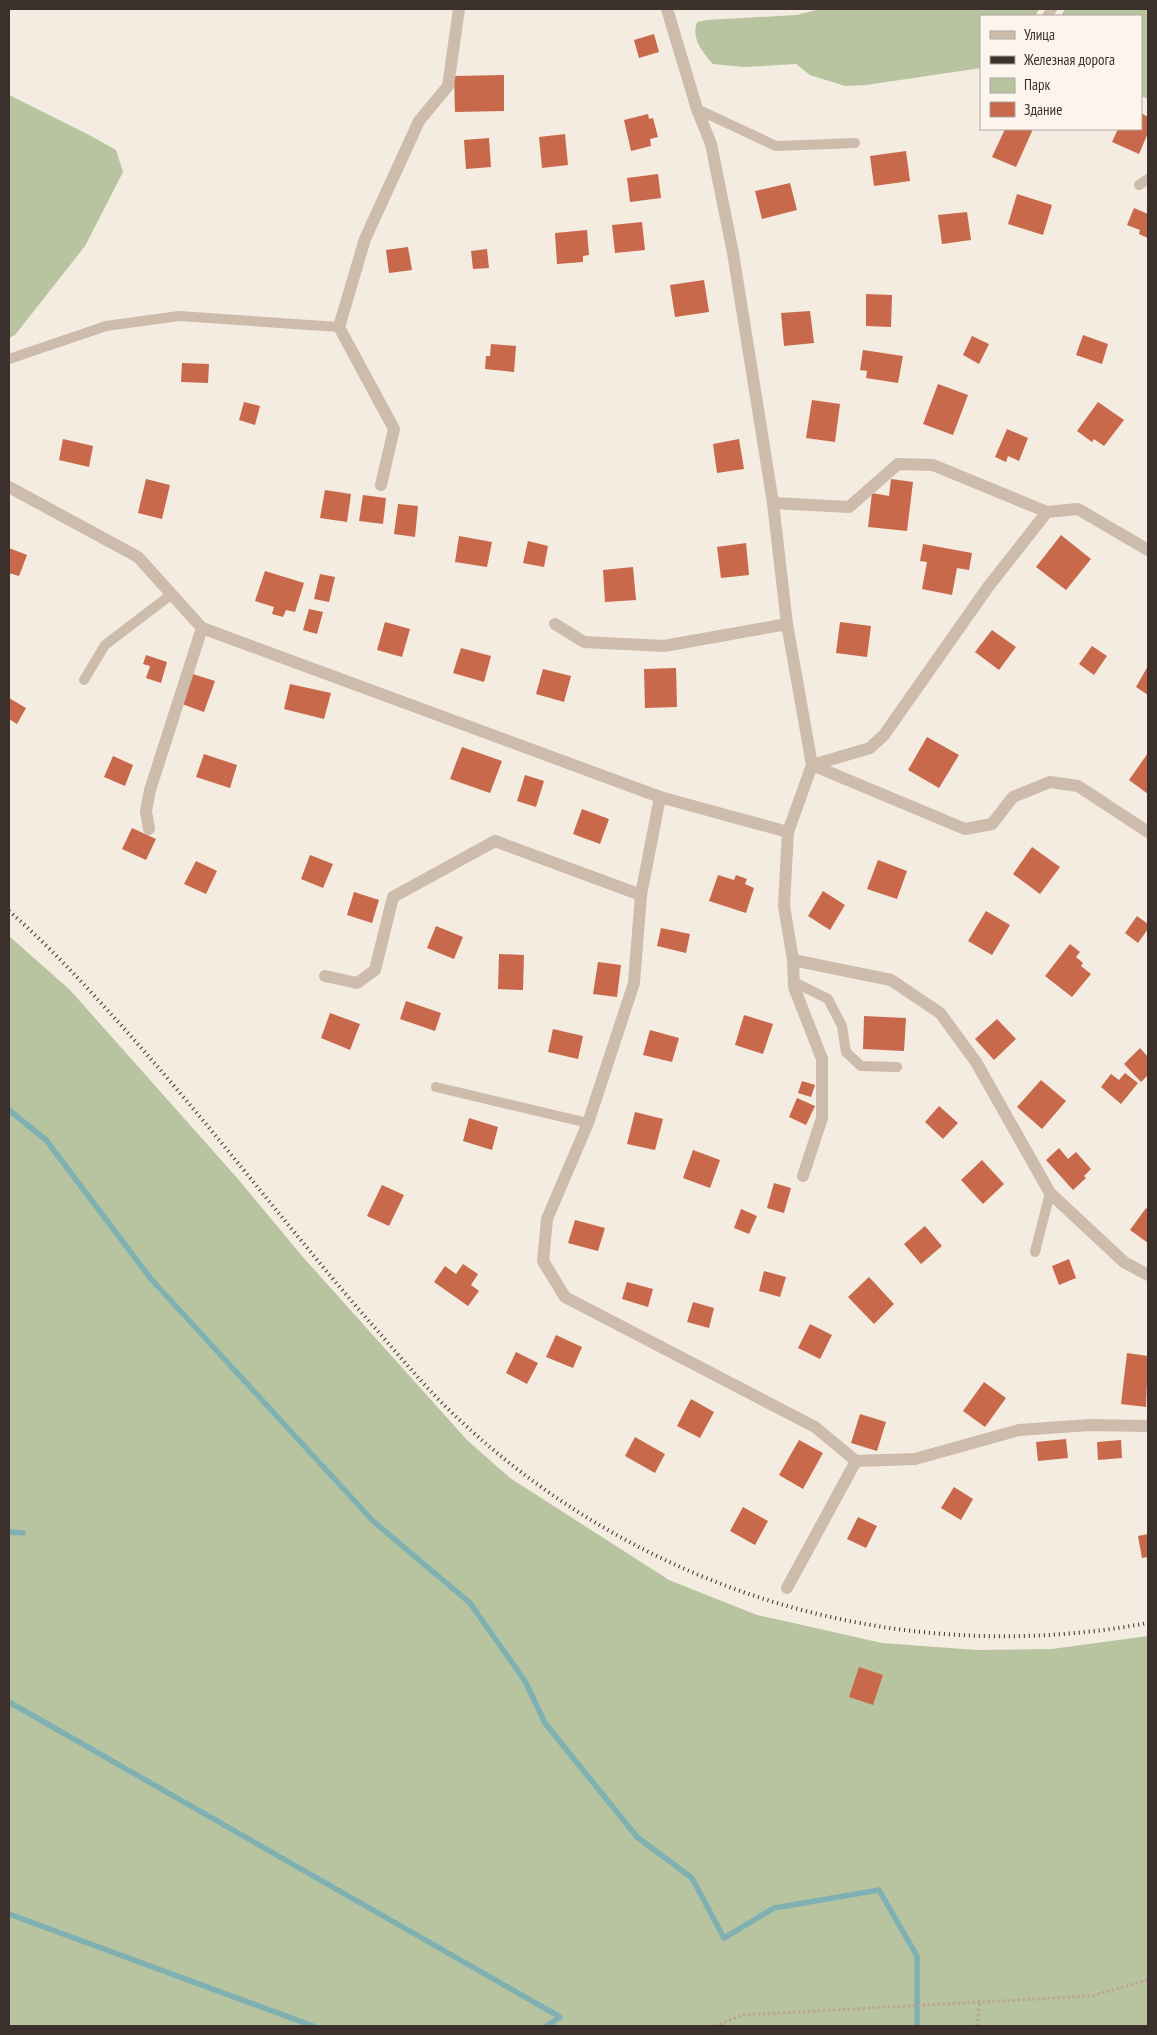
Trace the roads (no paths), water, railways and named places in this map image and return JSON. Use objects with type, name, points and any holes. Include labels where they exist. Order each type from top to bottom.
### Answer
[{"type":"street","points":[[381,485],[394,429],[339,327],[365,239],[419,121],[448,86],[459,9]]},
{"type":"street","points":[[667,9],[697,109],[711,144],[731,244],[773,503],[787,624],[812,764],[788,832],[784,906],[793,960],[794,982],[822,1059],[822,1118],[803,1176]]},
{"type":"street","points":[[773,503],[849,507],[898,464],[933,465],[1047,512],[1078,509],[1148,550]]},
{"type":"street","points":[[9,487],[138,557],[202,628],[660,797],[788,832]]},
{"type":"street","points":[[812,764],[870,748],[884,735],[988,587],[1047,512]]},
{"type":"street","points":[[555,624],[584,642],[664,646],[787,624]]},
{"type":"street","points":[[149,829],[146,810],[150,790],[202,628]]},
{"type":"street","points":[[812,764],[965,829],[992,824],[1013,797],[1050,782],[1078,786],[1148,832]]},
{"type":"street","points":[[660,797],[642,895],[634,983],[588,1123],[547,1219],[543,1261],[565,1297],[816,1427],[856,1462],[915,1460],[1019,1430],[1090,1425],[1148,1426]]},
{"type":"street","points":[[325,976],[357,983],[375,970],[393,897],[495,841],[642,895]]},
{"type":"street","points":[[793,960],[891,980],[940,1013],[976,1062],[1050,1193],[1124,1262],[1148,1275]]},
{"type":"street","points":[[787,1588],[856,1462]]},
{"type":"lane","points":[[697,109],[776,146],[855,143]]},
{"type":"lane","points":[[9,359],[106,326],[179,316],[339,327]]},
{"type":"lane","points":[[84,680],[105,645],[172,594]]},
{"type":"lane","points":[[794,982],[828,999],[842,1026],[846,1052],[861,1066],[897,1067]]},
{"type":"lane","points":[[436,1088],[588,1123]]},
{"type":"lane","points":[[1035,1252],[1050,1193]]},
{"type":"waterway","points":[[9,1110],[46,1140],[151,1279],[373,1521],[470,1603],[525,1681],[545,1723],[637,1837],[692,1878],[724,1938],[774,1908],[879,1890],[917,1956],[917,2026]]},
{"type":"waterway","points":[[9,1532],[23,1533]]},
{"type":"waterway","points":[[9,1702],[560,2017],[547,2026]]},
{"type":"waterway","points":[[9,1914],[313,2026]]},
{"type":"railway","points":[[9,911],[66,965],[151,1059],[336,1283],[439,1400],[512,1465],[592,1520],[677,1565],[766,1600],[859,1623],[954,1635],[1051,1635],[1148,1623]]}]
